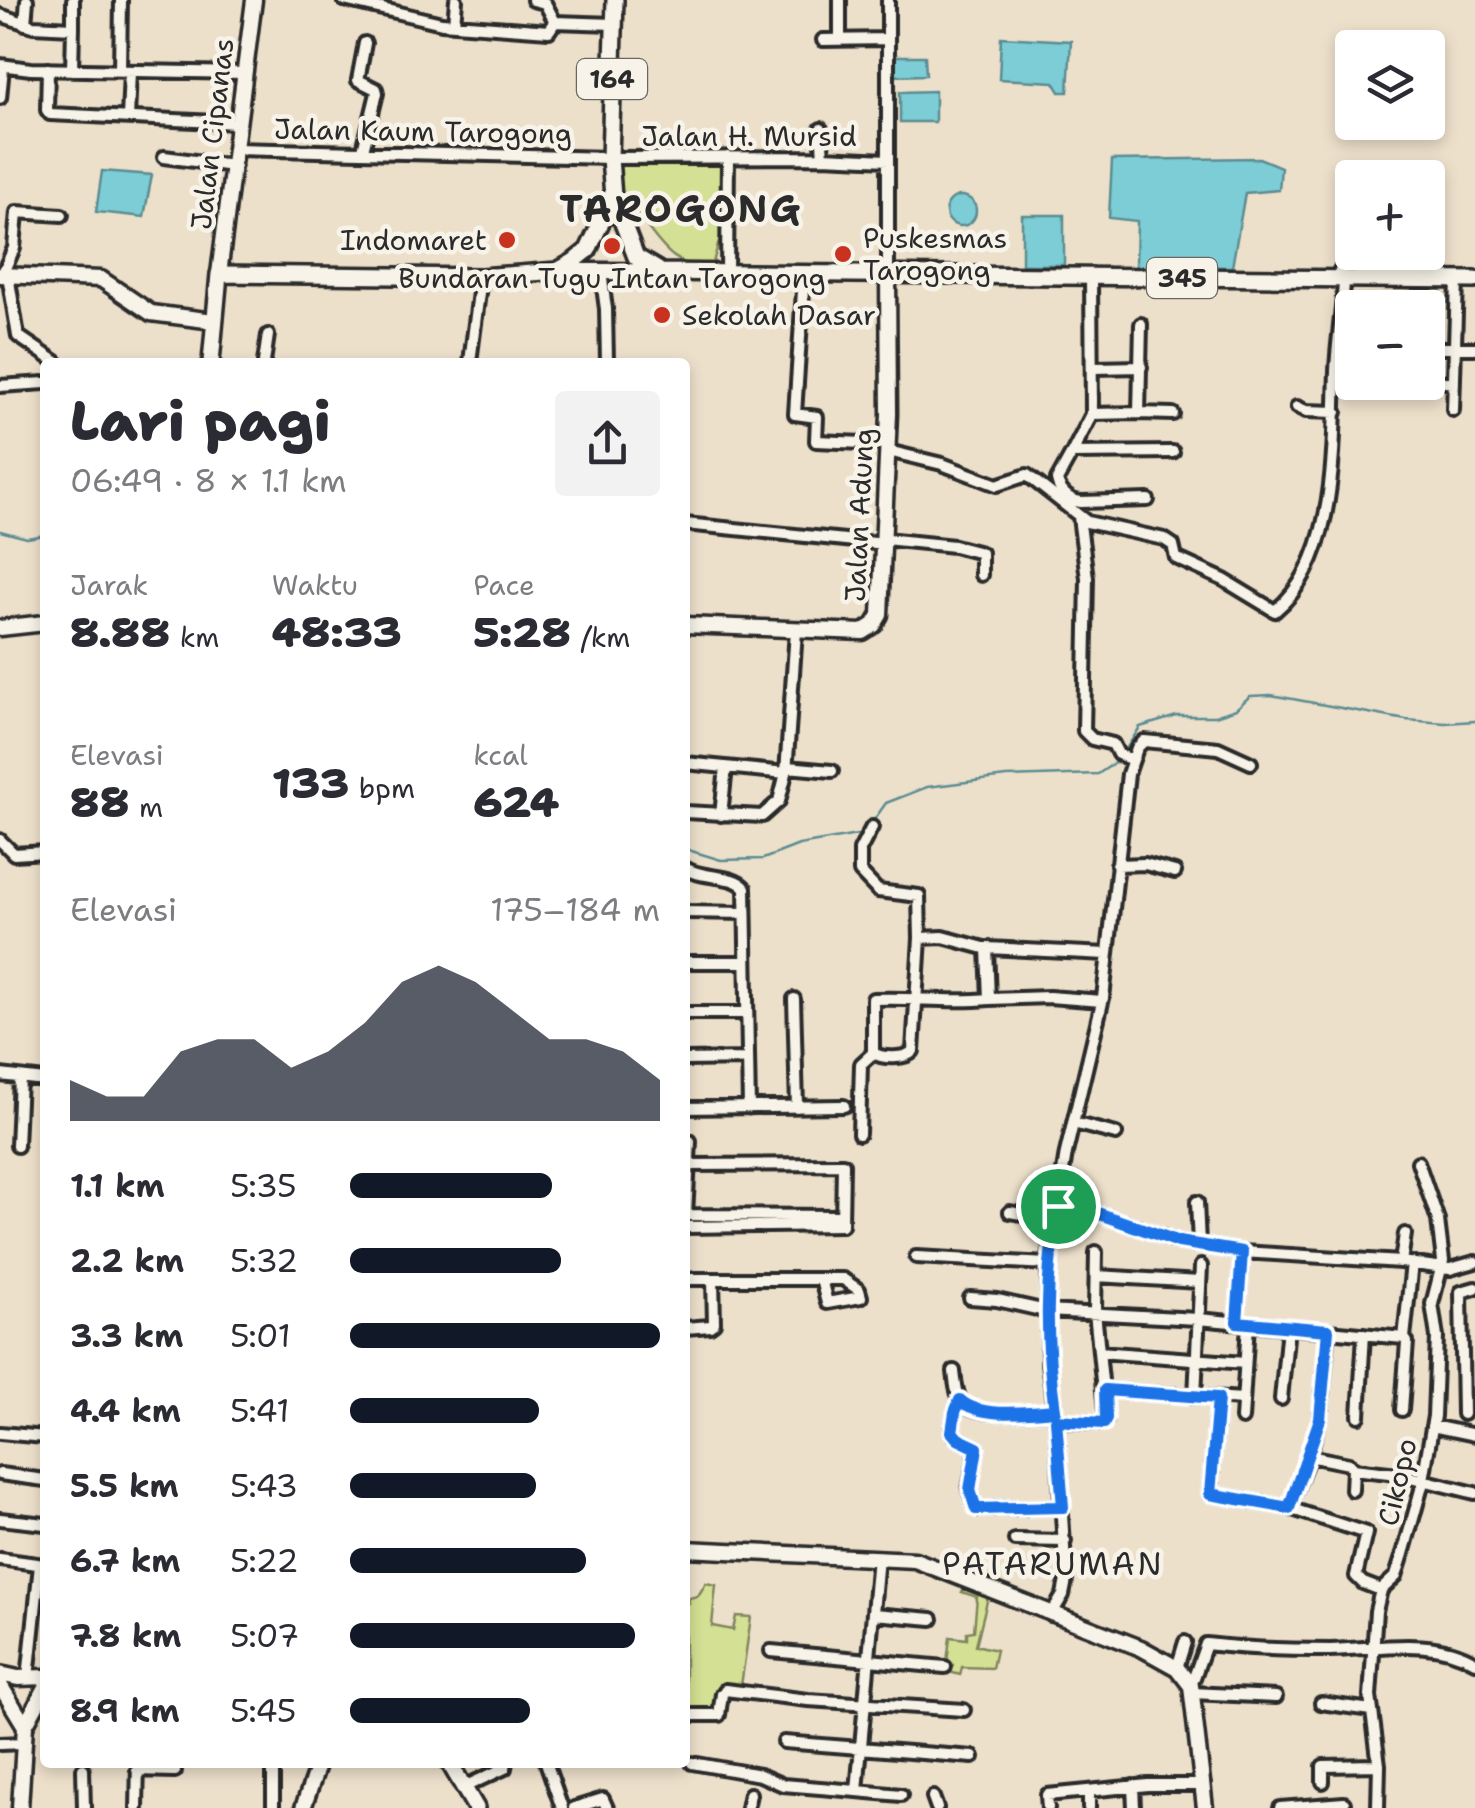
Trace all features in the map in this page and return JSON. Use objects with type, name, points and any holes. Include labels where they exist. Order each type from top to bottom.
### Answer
[{"type":"main road","name":"164","points":[[610,158],[615,0]]},
{"type":"main road","points":[[610,158],[612,196],[636,257],[624,272]]},
{"type":"main road","points":[[211,358],[220,274],[481,277],[556,271],[588,250],[612,196]]},
{"type":"main road","points":[[604,218],[621,217]]},
{"type":"main road","points":[[588,250],[601,272]]},
{"type":"main road","name":"345","points":[[636,257],[661,272]]},
{"type":"main road","name":"345","points":[[556,271],[1475,280]]},
{"type":"main road","points":[[452,1768],[476,1808]]},
{"type":"street","points":[[26,24],[27,0]]},
{"type":"street","points":[[72,70],[73,0]]},
{"type":"street","points":[[121,0],[128,118]]},
{"type":"street","name":"Jalan Cipanas","points":[[220,274],[254,0]]},
{"type":"street","points":[[344,0],[454,24],[542,33],[549,32],[555,22]]},
{"type":"street","points":[[454,24],[456,0]]},
{"type":"street","points":[[533,0],[544,3],[555,22]]},
{"type":"street","points":[[840,0],[840,40]]},
{"type":"street","points":[[888,0],[888,275]]},
{"type":"street","points":[[0,16],[26,24],[73,28]]},
{"type":"street","points":[[555,22],[614,24]]},
{"type":"street","points":[[823,40],[888,40]]},
{"type":"street","points":[[363,150],[377,93],[376,88],[358,80],[365,43]]},
{"type":"street","points":[[0,98],[2,66],[244,73]]},
{"type":"street","points":[[48,68],[50,114],[237,123]]},
{"type":"street","points":[[821,129],[823,157]]},
{"type":"street","name":"Jalan Kaum Tarogong","points":[[234,150],[610,158]]},
{"type":"street","points":[[164,157],[232,166]]},
{"type":"street","points":[[726,274],[728,157]]},
{"type":"street","name":"Jalan H. Mursid","points":[[610,158],[888,160]]},
{"type":"street","points":[[50,358],[18,336],[3,275],[14,248],[16,212],[62,215]]},
{"type":"street","points":[[1340,290],[1343,270]]},
{"type":"street","points":[[601,272],[606,358]]},
{"type":"street","points":[[3,275],[102,279],[151,313],[214,322]]},
{"type":"street","points":[[804,275],[789,414],[817,417],[816,441],[888,448],[1000,485],[1027,475],[1090,524],[1164,538],[1173,545],[1176,558],[1224,580],[1275,611],[1297,587],[1319,537],[1336,400]]},
{"type":"street","name":"Jalan Adung","points":[[690,625],[863,632],[874,625],[882,606],[885,541],[888,275]]},
{"type":"street","points":[[1091,276],[1092,414],[1057,480],[1059,488],[1081,502],[1148,500]]},
{"type":"street","points":[[471,358],[481,277]]},
{"type":"street","points":[[1453,410],[1457,280]]},
{"type":"street","points":[[1139,413],[1141,324]]},
{"type":"street","points":[[265,358],[268,334]]},
{"type":"street","points":[[1445,348],[1475,348]]},
{"type":"street","points":[[1094,368],[1141,367]]},
{"type":"street","points":[[1445,382],[1454,383]]},
{"type":"street","points":[[0,386],[40,383]]},
{"type":"street","points":[[1297,406],[1306,411],[1336,412]]},
{"type":"street","points":[[1092,414],[1173,414]]},
{"type":"street","points":[[1072,453],[1173,452]]},
{"type":"street","points":[[1079,516],[1087,578],[1084,731],[1092,739],[1112,744],[1126,758]]},
{"type":"street","points":[[690,524],[954,546],[981,553],[981,575]]},
{"type":"street","points":[[0,628],[40,624]]},
{"type":"street","points":[[690,812],[762,816],[779,800],[786,770],[796,631]]},
{"type":"street","points":[[1051,1614],[1066,1580],[1046,1312],[1048,1264],[1073,1123],[1102,1001],[1126,758],[1140,744],[1150,741],[1218,748],[1251,763]]},
{"type":"street","points":[[690,764],[832,771]]},
{"type":"street","points":[[721,815],[726,768]]},
{"type":"street","points":[[872,826],[860,850],[860,872],[878,891],[920,896],[912,1053],[873,1053]]},
{"type":"street","points":[[0,840],[14,854],[40,852]]},
{"type":"street","points":[[1117,865],[1144,864],[1175,872]]},
{"type":"street","points":[[690,871],[743,883],[749,1108]]},
{"type":"street","points":[[690,912],[745,913]]},
{"type":"street","points":[[920,938],[943,938],[988,948],[1107,954]]},
{"type":"street","points":[[988,948],[989,998]]},
{"type":"street","points":[[690,962],[746,962]]},
{"type":"street","points":[[873,1053],[872,1000],[1049,997],[1102,1001]]},
{"type":"street","points":[[794,999],[796,1107]]},
{"type":"street","points":[[690,1013],[747,1012]]},
{"type":"street","points":[[859,1134],[862,1060],[873,1053]]},
{"type":"street","points":[[690,1060],[748,1058]]},
{"type":"street","points":[[0,1075],[40,1080]]},
{"type":"street","points":[[17,1146],[20,1078]]},
{"type":"street","points":[[690,1108],[844,1106]]},
{"type":"street","points":[[1073,1123],[1116,1134]]},
{"type":"street","name":"Cikopo","points":[[1378,1808],[1379,1765],[1371,1710],[1376,1611],[1381,1590],[1396,1576],[1422,1481],[1432,1426],[1437,1337],[1432,1304],[1443,1268],[1438,1220],[1418,1162]]},
{"type":"street","points":[[690,1165],[843,1164],[840,1226],[690,1216]]},
{"type":"street","points":[[1196,1202],[1199,1244]]},
{"type":"street","points":[[1058,1206],[1100,1214],[1153,1230],[1171,1240],[1242,1252],[1443,1268],[1475,1262]]},
{"type":"street","points":[[1010,1212],[1055,1220]]},
{"type":"street","points":[[690,1227],[748,1221]]},
{"type":"street","points":[[1402,1410],[1407,1342],[1405,1234]]},
{"type":"street","points":[[960,1400],[969,1406],[1009,1414],[1056,1415],[1104,1423],[1105,1390],[1095,1312],[1096,1252]]},
{"type":"street","points":[[1242,1252],[1242,1419]]},
{"type":"street","points":[[916,1257],[1048,1264]]},
{"type":"street","points":[[1196,1397],[1200,1266]]},
{"type":"street","points":[[1096,1276],[1200,1282]]},
{"type":"street","points":[[690,1328],[714,1323],[713,1278]]},
{"type":"street","points":[[690,1279],[821,1279]]},
{"type":"street","points":[[1464,1414],[1461,1292],[1475,1288]]},
{"type":"street","points":[[970,1298],[1046,1312],[1198,1319],[1404,1338]]},
{"type":"street","points":[[1281,1399],[1288,1327]]},
{"type":"street","points":[[1460,1327],[1475,1327]]},
{"type":"street","points":[[1289,1508],[1320,1419],[1328,1330]]},
{"type":"street","points":[[1359,1416],[1364,1334]]},
{"type":"street","points":[[1099,1352],[1245,1363]]},
{"type":"street","points":[[1462,1370],[1475,1370]]},
{"type":"street","points":[[954,1371],[960,1400],[952,1432],[977,1448],[970,1490],[976,1509],[1063,1507]]},
{"type":"street","points":[[1105,1390],[1243,1399]]},
{"type":"street","points":[[1218,1398],[1210,1494],[1289,1508],[1366,1533],[1356,1576],[1381,1590]]},
{"type":"street","points":[[1432,1426],[1475,1435]]},
{"type":"street","points":[[0,1432],[40,1436]]},
{"type":"street","points":[[1309,1456],[1344,1463],[1353,1469],[1384,1472],[1475,1493]]},
{"type":"street","points":[[1352,1490],[1353,1469]]},
{"type":"street","points":[[0,1474],[40,1479]]},
{"type":"street","points":[[0,1519],[40,1523]]},
{"type":"street","points":[[1015,1540],[1065,1540]]},
{"type":"street","points":[[690,1549],[915,1560],[1122,1638],[1177,1668],[1192,1690],[1276,1697]]},
{"type":"street","points":[[856,1792],[878,1557]]},
{"type":"street","points":[[0,1559],[40,1565]]},
{"type":"street","points":[[28,1678],[40,1588]]},
{"type":"street","points":[[874,1614],[932,1619]]},
{"type":"street","points":[[1177,1668],[1185,1642]]},
{"type":"street","points":[[1206,1808],[1192,1690],[1206,1644],[1302,1650],[1440,1648],[1475,1662]]},
{"type":"street","points":[[771,1652],[945,1666]]},
{"type":"street","points":[[0,1674],[40,1677]]},
{"type":"street","points":[[0,1685],[25,1726]]},
{"type":"street","points":[[690,1715],[719,1715],[724,1692],[964,1710]]},
{"type":"street","points":[[20,1808],[25,1726],[40,1699]]},
{"type":"street","points":[[1321,1703],[1371,1710]]},
{"type":"street","points":[[784,1742],[972,1756]]},
{"type":"street","points":[[0,1744],[24,1743]]},
{"type":"street","points":[[692,1763],[760,1775],[783,1785],[901,1795]]},
{"type":"street","points":[[1322,1782],[1324,1766],[1379,1765]]},
{"type":"street","points":[[137,1808],[138,1768]]},
{"type":"street","points":[[153,1768],[175,1771]]},
{"type":"street","points":[[273,1768],[273,1808]]},
{"type":"street","points":[[303,1808],[317,1768]]},
{"type":"street","points":[[312,1808],[325,1768]]},
{"type":"street","points":[[465,1790],[505,1768]]},
{"type":"street","points":[[548,1768],[562,1808]]},
{"type":"street","points":[[84,1769],[84,1808]]},
{"type":"street","points":[[1048,1781],[1048,1808]]},
{"type":"street","points":[[1047,1795],[1132,1786],[1204,1784]]},
{"type":"street","points":[[1132,1786],[1134,1808]]},
{"type":"street","points":[[1089,1793],[1089,1808]]},
{"type":"street","points":[[748,1808],[750,1794]]},
{"type":"street","points":[[574,1808],[604,1799],[607,1808]]},
{"type":"street","points":[[1280,1808],[1344,1804]]},
{"type":"green space","points":[[619,156],[726,160],[729,206],[712,266],[695,266],[670,254],[621,200],[617,184]]},
{"type":"green space","points":[[706,1583],[716,1585],[712,1626],[733,1630],[736,1616],[751,1617],[741,1686],[723,1686],[717,1712],[690,1712],[690,1598],[698,1596]]},
{"type":"green space","points":[[968,1583],[988,1597],[976,1645],[996,1650],[992,1668],[962,1667],[960,1675],[946,1671],[950,1637],[967,1639],[967,1632],[974,1631],[977,1597],[962,1592]]},
{"type":"water","points":[[1001,37],[1071,41],[1068,92],[1060,92],[1054,82],[999,79]]},
{"type":"water","points":[[891,56],[925,56],[926,75],[892,76]]},
{"type":"water","points":[[935,91],[935,122],[900,122],[900,92]]},
{"type":"water","points":[[1259,158],[1281,167],[1279,190],[1245,193],[1232,267],[1136,267],[1137,221],[1109,218],[1112,160]]},
{"type":"water","points":[[102,171],[152,175],[144,217],[96,212]]},
{"type":"water","points":[[961,196],[972,200],[976,211],[972,222],[961,226],[950,222],[946,211],[950,200]]},
{"type":"water","points":[[1022,215],[1064,215],[1064,265],[1022,265]]},
{"type":"waterway","points":[[0,531],[27,538],[40,536]]},
{"type":"waterway","points":[[1123,754],[1140,727],[1177,716],[1215,716],[1236,709],[1250,696],[1271,695],[1406,720],[1475,721]]},
{"type":"waterway","points":[[871,824],[886,803],[927,787],[1006,777],[1098,774],[1119,760]]},
{"type":"waterway","points":[[690,851],[721,860],[763,859],[799,845],[863,834]]},
{"type":"place","name":"Indomaret","points":[[507,240]]},
{"type":"place","name":"Bundaran Tugu Intan Tarogong","points":[[612,246]]},
{"type":"place","name":"Puskesmas Tarogong","points":[[843,254]]},
{"type":"place","name":"Sekolah Dasar","points":[[662,315]]},
{"type":"district","name":"TAROGONG","points":[[681,208]]},
{"type":"district","name":"PATARUMAN","points":[[1053,1563]]},
{"type":"route","points":[[1058,1206],[1100,1214],[1179,1242],[1242,1252],[1237,1322],[1328,1330],[1320,1419],[1289,1508],[1210,1494],[1218,1398],[1105,1390],[1104,1423],[1056,1420],[1063,1507],[976,1509],[970,1490],[977,1448],[952,1432],[960,1400],[969,1406],[1009,1414],[1055,1410],[1046,1312],[1048,1264],[1058,1206]]}]
